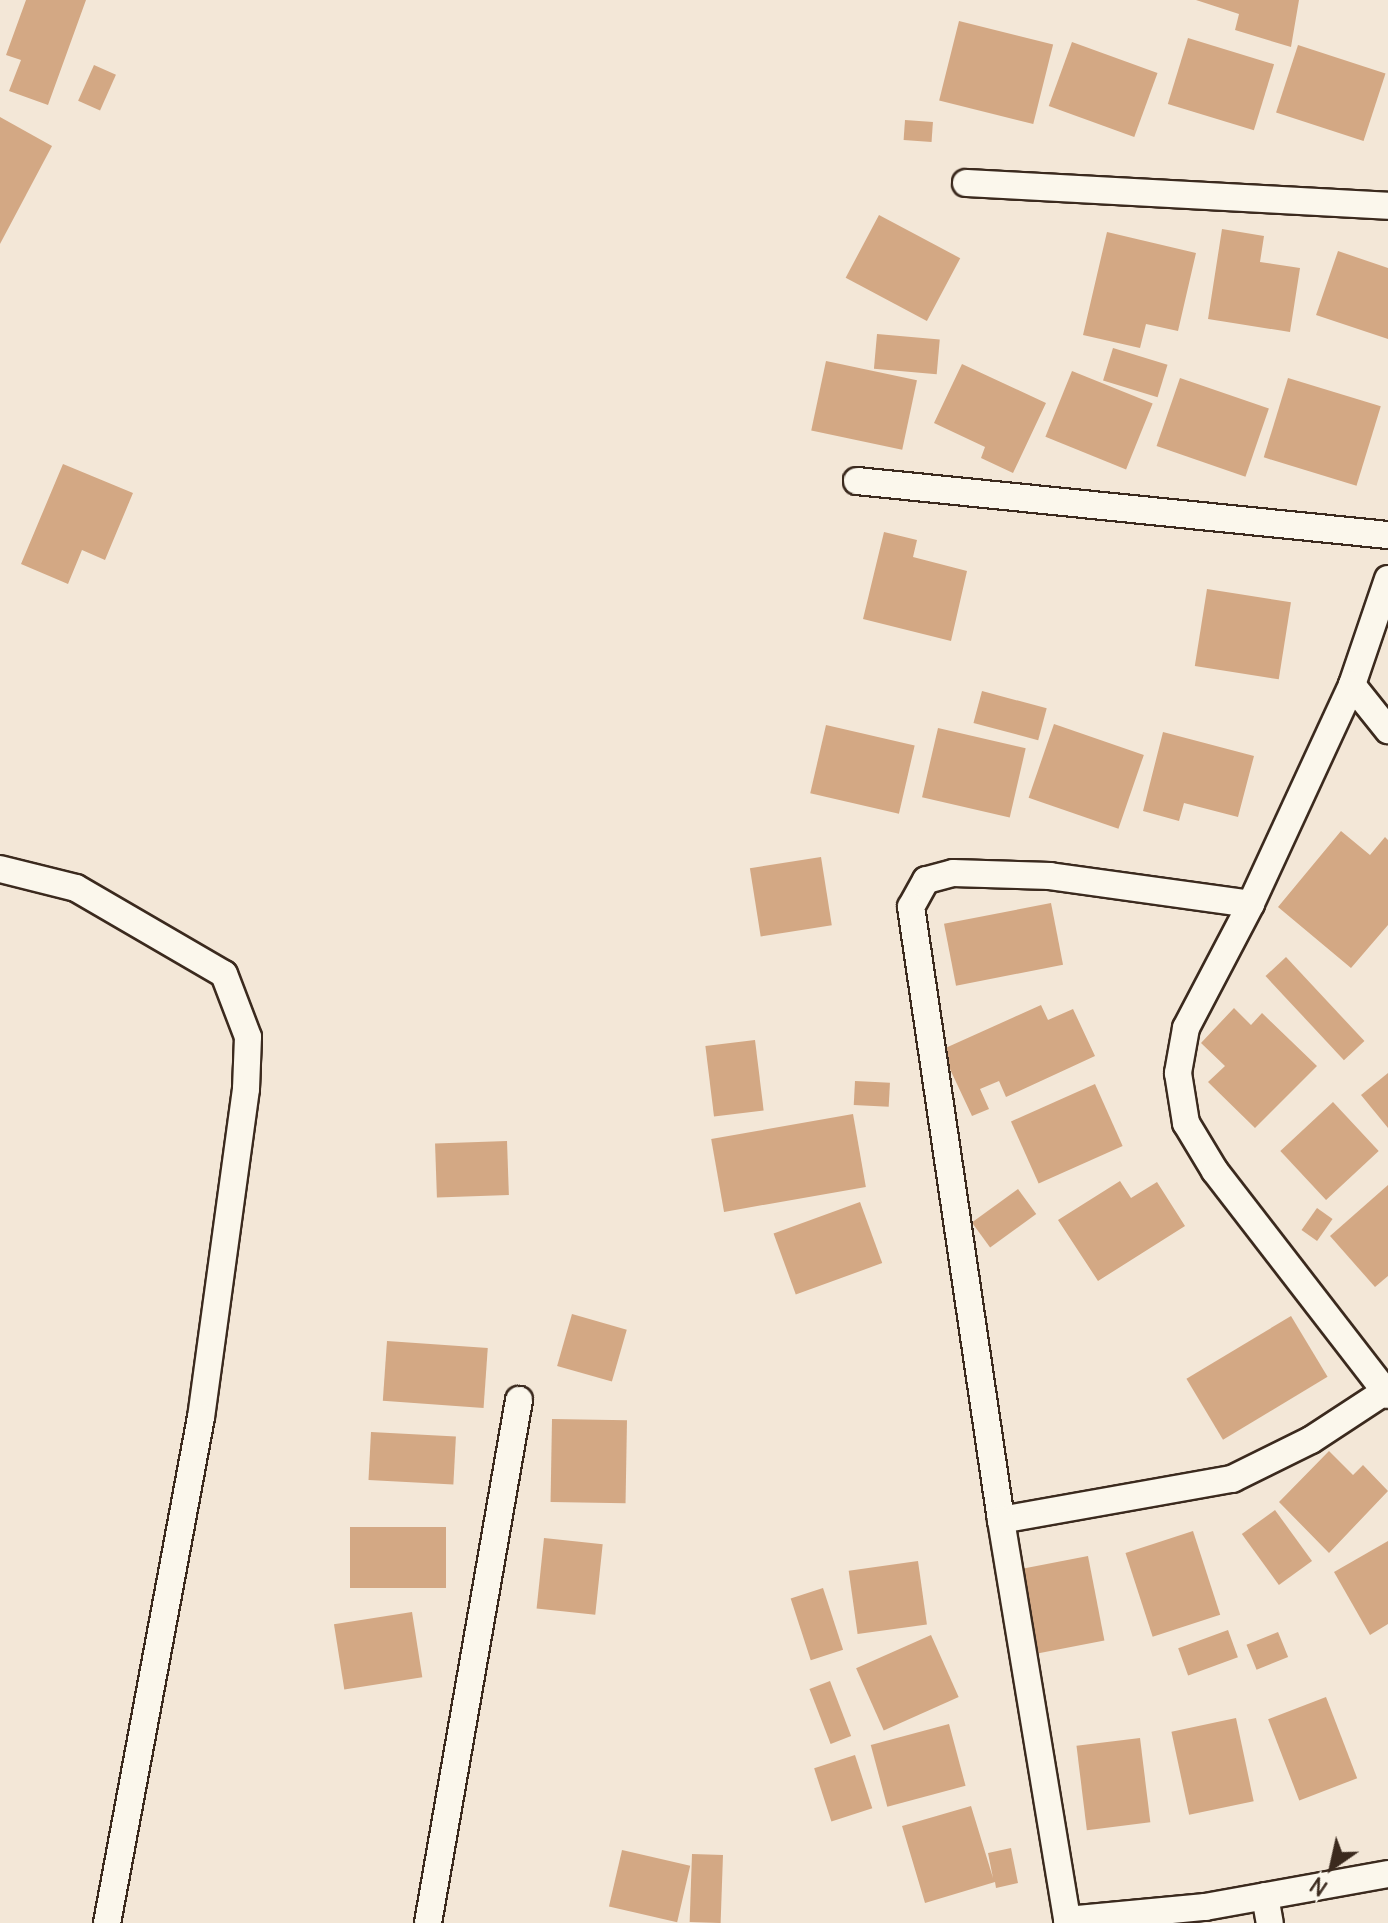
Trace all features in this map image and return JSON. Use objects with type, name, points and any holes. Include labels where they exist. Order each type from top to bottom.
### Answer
[{"type":"street","points":[[966,183],[1388,206]]},
{"type":"street","points":[[857,481],[1388,535]]},
{"type":"street","points":[[1001,1520],[1232,1479],[1311,1440],[1387,1393],[1258,1232],[1186,1123],[1178,1073],[1186,1028],[1251,904],[1352,685],[1388,579]]},
{"type":"street","points":[[1352,685],[1388,730]]},
{"type":"street","points":[[0,869],[76,888],[224,974],[248,1037],[246,1089],[201,1417],[107,1923]]},
{"type":"street","points":[[1251,904],[1050,876],[953,873],[926,880],[911,907],[1060,1921],[1206,1915],[1265,1896],[1388,1874]]},
{"type":"street","points":[[428,1923],[519,1400]]},
{"type":"street","points":[[1265,1896],[1270,1923]]},
{"type":"building","points":[[26,0],[86,0],[48,105],[9,91],[21,60],[6,55]]},
{"type":"building","points":[[1196,0],[1299,0],[1291,47],[1235,30],[1239,14]]},
{"type":"building","points":[[959,21],[1053,44],[1033,124],[939,101]]},
{"type":"building","points":[[1188,38],[1274,64],[1254,130],[1168,104]]},
{"type":"building","points":[[1072,42],[1158,73],[1134,137],[1049,106]]},
{"type":"building","points":[[1298,45],[1385,73],[1364,141],[1276,113]]},
{"type":"building","points":[[94,65],[116,75],[100,110],[78,101]]},
{"type":"building","points":[[0,117],[52,146],[0,244]]},
{"type":"building","points":[[905,120],[933,122],[932,142],[904,140]]},
{"type":"building","points":[[879,215],[960,258],[927,321],[846,278]]},
{"type":"building","points":[[1222,229],[1264,236],[1260,262],[1300,268],[1290,332],[1208,319]]},
{"type":"building","points":[[1107,232],[1196,253],[1178,331],[1146,324],[1140,348],[1083,335]]},
{"type":"building","points":[[1338,251],[1388,268],[1388,339],[1316,315]]},
{"type":"building","points":[[877,334],[940,339],[937,374],[874,369]]},
{"type":"building","points":[[1113,348],[1168,365],[1158,397],[1103,381]]},
{"type":"building","points":[[826,361],[917,380],[902,450],[811,430]]},
{"type":"building","points":[[962,364],[1046,403],[1013,473],[981,458],[985,447],[934,423]]},
{"type":"building","points":[[1072,371],[1153,404],[1126,469],[1045,437]]},
{"type":"building","points":[[1180,378],[1269,409],[1245,477],[1157,446]]},
{"type":"building","points":[[1288,378],[1381,406],[1356,486],[1264,457]]},
{"type":"building","points":[[63,464],[133,493],[105,560],[82,550],[68,584],[21,564]]},
{"type":"building","points":[[884,532],[917,540],[913,557],[967,571],[951,641],[863,619]]},
{"type":"building","points":[[1207,589],[1291,602],[1279,679],[1195,666]]},
{"type":"building","points":[[982,691],[1047,708],[1038,740],[973,723]]},
{"type":"building","points":[[1054,724],[1144,755],[1118,829],[1029,798]]},
{"type":"building","points":[[826,725],[915,745],[899,814],[810,793]]},
{"type":"building","points":[[938,728],[1026,748],[1010,817],[922,797]]},
{"type":"building","points":[[1163,732],[1254,756],[1238,817],[1184,803],[1179,821],[1143,811]]},
{"type":"building","points":[[1341,831],[1370,855],[1385,837],[1388,840],[1388,925],[1351,968],[1278,907]]},
{"type":"building","points":[[821,857],[832,925],[761,936],[750,868]]},
{"type":"building","points":[[1051,903],[1063,965],[956,986],[944,924]]},
{"type":"building","points":[[1286,957],[1364,1041],[1344,1060],[1266,976]]},
{"type":"building","points":[[1041,1005],[1048,1020],[1073,1009],[1095,1056],[1006,1097],[999,1081],[980,1089],[989,1109],[972,1116],[941,1050]]},
{"type":"building","points":[[1234,1008],[1251,1025],[1262,1013],[1317,1066],[1255,1128],[1208,1082],[1225,1066],[1201,1043]]},
{"type":"building","points":[[755,1040],[764,1110],[714,1117],[705,1046]]},
{"type":"building","points":[[1388,1073],[1388,1128],[1361,1095]]},
{"type":"building","points":[[855,1081],[890,1083],[889,1107],[854,1105]]},
{"type":"building","points":[[1095,1084],[1123,1146],[1039,1184],[1011,1121]]},
{"type":"building","points":[[1333,1102],[1379,1151],[1326,1200],[1280,1151]]},
{"type":"building","points":[[853,1114],[866,1187],[724,1212],[711,1139]]},
{"type":"building","points":[[507,1141],[509,1195],[437,1197],[435,1144]]},
{"type":"building","points":[[1120,1181],[1131,1198],[1157,1182],[1185,1226],[1098,1281],[1058,1220]]},
{"type":"building","points":[[1388,1185],[1388,1276],[1375,1287],[1330,1236]]},
{"type":"building","points":[[1018,1189],[1036,1214],[990,1248],[972,1223]]},
{"type":"building","points":[[860,1202],[882,1263],[796,1295],[774,1233]]},
{"type":"building","points":[[1317,1208],[1333,1219],[1317,1241],[1302,1230]]},
{"type":"building","points":[[572,1314],[627,1330],[612,1382],[557,1366]]},
{"type":"building","points":[[1291,1316],[1328,1377],[1223,1440],[1186,1379]]},
{"type":"building","points":[[387,1341],[488,1348],[484,1408],[383,1401]]},
{"type":"building","points":[[552,1419],[627,1420],[626,1503],[551,1502]]},
{"type":"building","points":[[371,1432],[456,1436],[453,1484],[368,1480]]},
{"type":"building","points":[[1329,1451],[1353,1475],[1363,1465],[1388,1491],[1329,1553],[1279,1502]]},
{"type":"building","points":[[1275,1510],[1312,1561],[1279,1585],[1242,1534]]},
{"type":"building","points":[[350,1527],[446,1527],[446,1588],[350,1588]]},
{"type":"building","points":[[1193,1531],[1220,1615],[1153,1637],[1125,1553]]},
{"type":"building","points":[[544,1538],[603,1544],[595,1615],[537,1609]]},
{"type":"building","points":[[1388,1541],[1388,1624],[1370,1635],[1334,1572]]},
{"type":"building","points":[[1088,1556],[1104,1640],[1039,1653],[1022,1569]]},
{"type":"building","points":[[918,1561],[927,1624],[858,1634],[849,1571]]},
{"type":"building","points":[[823,1588],[843,1650],[811,1660],[791,1599]]},
{"type":"building","points":[[412,1612],[422,1677],[344,1690],[334,1624]]},
{"type":"building","points":[[1228,1630],[1238,1657],[1188,1675],[1178,1648]]},
{"type":"building","points":[[1278,1632],[1288,1657],[1257,1670],[1246,1645]]},
{"type":"building","points":[[931,1635],[959,1697],[884,1730],[856,1668]]},
{"type":"building","points":[[830,1681],[851,1736],[831,1744],[809,1689]]},
{"type":"building","points":[[1326,1697],[1357,1778],[1299,1800],[1268,1719]]},
{"type":"building","points":[[1236,1718],[1254,1801],[1189,1815],[1171,1732]]},
{"type":"building","points":[[949,1724],[966,1786],[887,1807],[871,1745]]},
{"type":"building","points":[[1140,1738],[1150,1822],[1087,1830],[1076,1746]]},
{"type":"building","points":[[855,1755],[872,1808],[831,1822],[814,1768]]},
{"type":"building","points":[[971,1806],[993,1878],[988,1853],[1011,1848],[1018,1883],[996,1888],[995,1882],[925,1903],[902,1826]]},
{"type":"building","points":[[622,1850],[690,1866],[677,1922],[609,1907]]},
{"type":"building","points":[[692,1854],[723,1855],[721,1923],[690,1922]]}]
